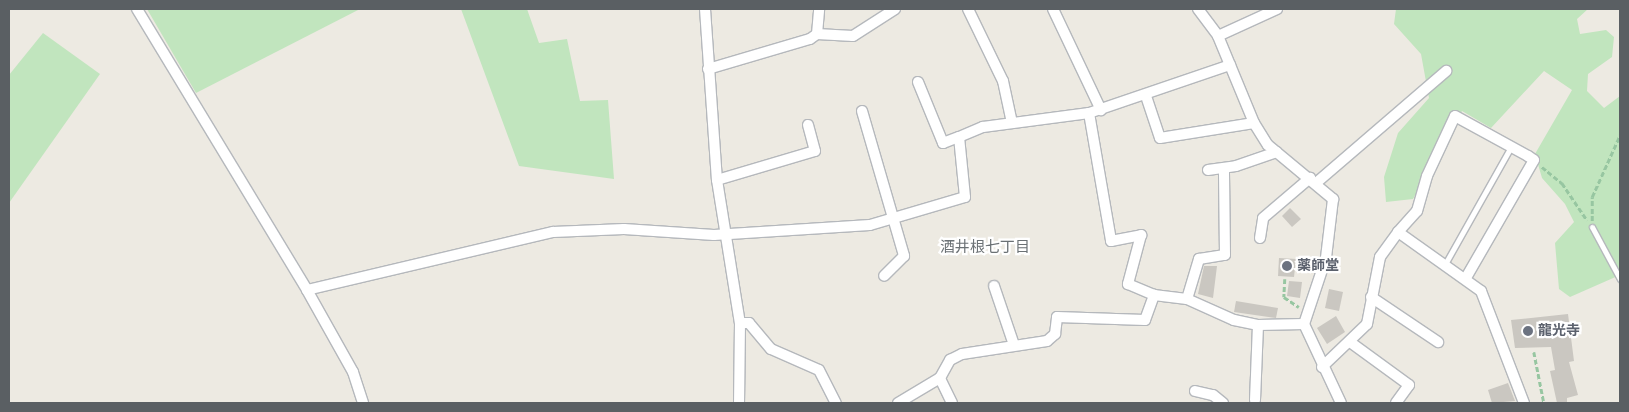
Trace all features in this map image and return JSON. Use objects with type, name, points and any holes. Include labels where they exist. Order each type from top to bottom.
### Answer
[{"type":"street","points":[[137,9],[307,290],[353,372],[363,403]]},
{"type":"street","points":[[705,9],[717,180],[740,323],[739,403]]},
{"type":"street","points":[[817,34],[819,9]]},
{"type":"street","points":[[708,69],[810,40],[817,34],[853,36],[895,9]]},
{"type":"street","points":[[968,9],[1004,81],[1012,123]]},
{"type":"street","points":[[1053,9],[1101,110]]},
{"type":"street","points":[[1198,9],[1218,36],[1254,123],[1277,152],[1327,192],[1334,204],[1326,258],[1304,324],[1322,367],[1341,403]]},
{"type":"street","points":[[1218,36],[1272,10]]},
{"type":"street","points":[[918,82],[943,143],[983,127],[1089,114],[1146,96],[1230,65]]},
{"type":"street","points":[[1260,238],[1263,218],[1313,181],[1446,71]]},
{"type":"street","points":[[1146,96],[1160,138],[1254,123]]},
{"type":"street","points":[[862,111],[904,256],[884,276]]},
{"type":"street","points":[[1089,114],[1111,241],[1141,235],[1128,284],[1154,295],[1187,300],[1234,320],[1258,325],[1304,324]]},
{"type":"street","points":[[1322,367],[1367,324],[1380,257],[1398,232],[1418,210],[1426,176],[1456,116],[1534,160],[1466,278]]},
{"type":"street","points":[[717,180],[815,151],[808,125]]},
{"type":"street","points":[[307,290],[553,232],[624,229],[726,234],[870,225],[965,197],[959,137]]},
{"type":"street","points":[[1208,170],[1224,168],[1277,152]]},
{"type":"street","points":[[1187,300],[1199,258],[1225,255],[1224,168]]},
{"type":"street","points":[[1398,232],[1466,278],[1487,301],[1524,403]]},
{"type":"street","points":[[994,286],[1014,345]]},
{"type":"street","points":[[898,403],[940,378],[950,360],[962,354],[1047,341],[1055,334],[1057,316],[1145,320],[1154,295]]},
{"type":"street","points":[[1371,297],[1438,342]]},
{"type":"street","points":[[740,323],[749,323],[771,349],[819,370],[836,403]]},
{"type":"street","points":[[1255,400],[1258,325]]},
{"type":"street","points":[[1350,342],[1408,385],[1396,403]]},
{"type":"street","points":[[940,378],[952,403]]},
{"type":"street","points":[[1194,391],[1213,395],[1223,403]]},
{"type":"lane","points":[[1445,264],[1511,146]]},
{"type":"lane","points":[[1592,227],[1620,279]]},
{"type":"path","points":[[1592,227],[1592,197],[1620,135]]},
{"type":"path","points":[[1534,160],[1562,184],[1592,227]]},
{"type":"path","points":[[1286,279],[1284,297],[1297,306]]},
{"type":"path","points":[[1534,352],[1544,403]]},
{"type":"green space","points":[[147,9],[360,9],[196,93]]},
{"type":"green space","points":[[461,9],[527,9],[539,43],[567,39],[580,101],[608,100],[614,179],[519,166]]},
{"type":"green space","points":[[1396,9],[1588,9],[1577,19],[1580,34],[1606,30],[1614,37],[1612,57],[1588,74],[1587,91],[1604,108],[1620,96],[1620,275],[1570,297],[1559,289],[1555,243],[1574,222],[1565,204],[1542,178],[1535,154],[1572,90],[1544,71],[1491,128],[1462,111],[1413,199],[1386,202],[1384,177],[1398,133],[1429,98],[1421,54],[1394,24]]},
{"type":"green space","points":[[43,33],[100,74],[9,203],[9,75]]},
{"type":"building","points":[[1290,208],[1301,219],[1292,227],[1282,216]]},
{"type":"building","points":[[1279,258],[1296,259],[1294,277],[1278,276]]},
{"type":"building","points":[[1204,266],[1217,266],[1213,298],[1198,294]]},
{"type":"building","points":[[1289,281],[1302,282],[1300,298],[1287,296]]},
{"type":"building","points":[[1329,289],[1343,292],[1339,311],[1325,308]]},
{"type":"building","points":[[1236,301],[1278,308],[1276,318],[1234,312]]},
{"type":"building","points":[[1568,314],[1574,361],[1569,362],[1578,395],[1567,398],[1567,403],[1557,403],[1550,371],[1555,370],[1551,347],[1515,348],[1511,320]]},
{"type":"building","points":[[1336,316],[1345,332],[1327,344],[1317,328]]},
{"type":"building","points":[[1508,383],[1515,401],[1492,403],[1488,390]]},
{"type":"place","name":"薬師堂","points":[[1287,266]]},
{"type":"place","name":"龍光寺","points":[[1528,331]]},
{"type":"district","name":"酒井根七丁目","points":[[985,248]]}]
